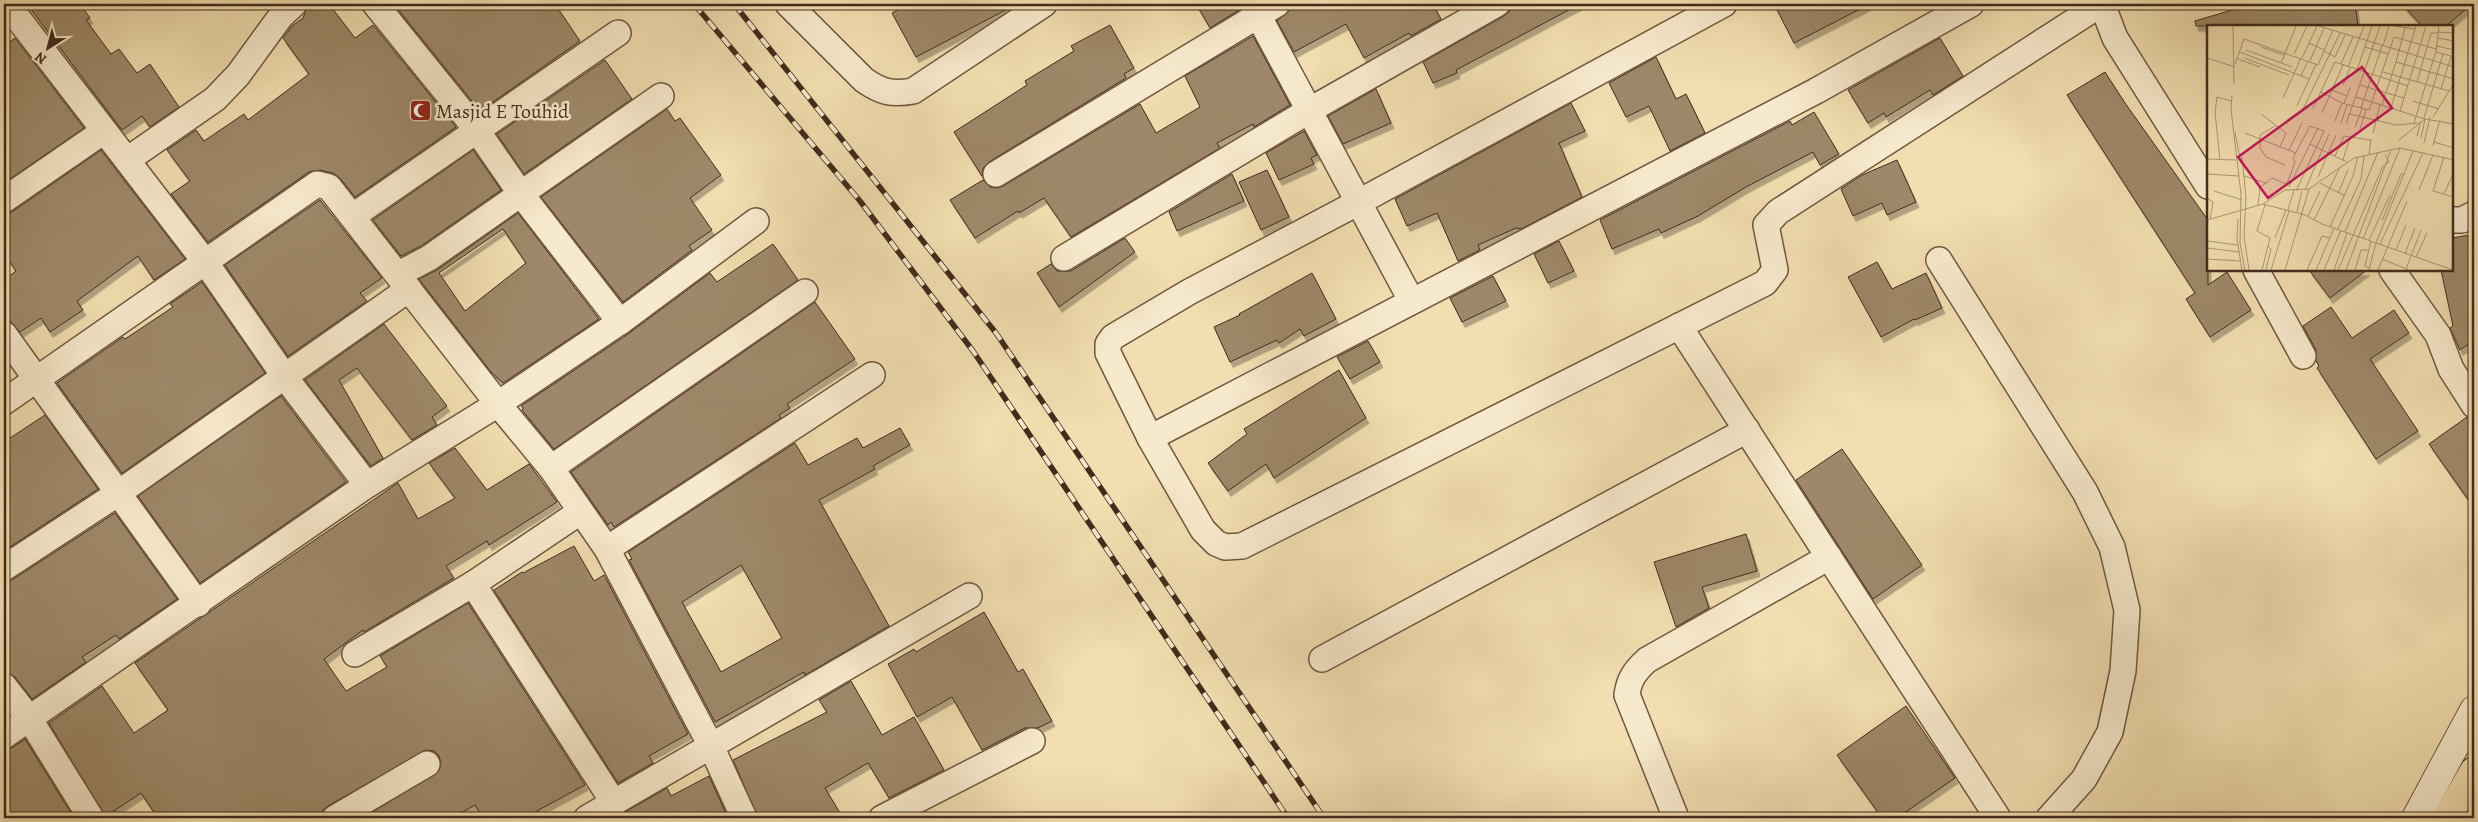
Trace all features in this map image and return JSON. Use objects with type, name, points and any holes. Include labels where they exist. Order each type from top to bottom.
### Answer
[{"type":"highway","points":[[2447,818],[2474,770]]},
{"type":"street","points":[[127,160],[216,99],[238,75],[276,23],[294,4]]},
{"type":"street","points":[[375,4],[476,130],[522,194],[620,322]]},
{"type":"street","points":[[788,4],[864,80],[878,90],[896,94],[913,91],[1044,4]]},
{"type":"street","points":[[1064,258],[1310,110],[1497,4]]},
{"type":"street","points":[[1724,4],[1359,202],[1188,292],[1113,337],[1108,344],[1108,353],[1150,438],[1203,530],[1216,542],[1225,547],[1242,546],[1765,283],[1772,277],[1775,270],[1775,262],[1766,232],[1766,225],[1778,212],[2101,4],[2115,38],[2207,184]]},
{"type":"street","points":[[1150,438],[1411,300],[1816,91],[1971,4]]},
{"type":"street","points":[[996,174],[1262,7],[1310,110],[1411,300]]},
{"type":"street","points":[[7,10],[127,160],[206,263],[285,377],[367,485]]},
{"type":"street","points":[[353,216],[618,33]]},
{"type":"street","points":[[4,568],[117,494],[285,377],[404,282],[429,258],[661,96]]},
{"type":"street","points":[[4,200],[104,131]]},
{"type":"street","points":[[4,402],[318,184],[329,187],[498,404],[551,468],[607,548],[711,746],[744,818]]},
{"type":"street","points":[[2453,220],[2462,220],[2474,214]]},
{"type":"street","points":[[4,736],[198,604],[367,485],[498,404],[620,322],[756,221]]},
{"type":"street","points":[[1939,260],[2085,492],[2112,547],[2127,610],[2123,671],[2110,732],[2084,779],[2049,818]]},
{"type":"street","points":[[2257,271],[2303,356]]},
{"type":"street","points":[[2393,271],[2438,335],[2451,369],[2474,405]]},
{"type":"street","points":[[551,468],[805,292]]},
{"type":"street","points":[[1679,326],[1998,818]]},
{"type":"street","points":[[4,334],[38,379],[117,494],[198,604]]},
{"type":"street","points":[[607,548],[872,375]]},
{"type":"street","points":[[1322,659],[1747,430]]},
{"type":"street","points":[[355,654],[472,584],[580,512]]},
{"type":"street","points":[[1676,818],[1627,695],[1628,684],[1634,672],[1646,660],[1829,557]]},
{"type":"street","points":[[472,584],[614,802]]},
{"type":"street","points":[[587,818],[969,596]]},
{"type":"street","points":[[4,686],[30,718],[92,818]]},
{"type":"street","points":[[2416,818],[2474,710]]},
{"type":"street","points":[[882,818],[1032,741]]},
{"type":"street","points":[[335,818],[426,764]]},
{"type":"building","points":[[27,4],[80,4],[90,18],[86,20],[111,54],[119,49],[137,73],[150,64],[179,107],[150,127],[142,116],[122,130]]},
{"type":"building","points":[[308,4],[329,4],[355,38],[373,25],[456,127],[355,197],[340,178],[333,173],[320,170],[309,172],[208,242],[171,194],[190,181],[167,150],[196,130],[204,141],[244,114],[248,120],[309,74],[283,38],[292,26],[303,18]]},
{"type":"building","points":[[402,4],[555,4],[580,41],[480,111],[397,8]]},
{"type":"building","points":[[909,4],[1017,4],[916,57],[892,13]]},
{"type":"building","points":[[1196,4],[1238,4],[1239,10],[1210,28]]},
{"type":"building","points":[[1291,4],[1433,4],[1441,19],[1411,36],[1409,33],[1364,58],[1346,24],[1294,52],[1277,21],[1289,11]]},
{"type":"building","points":[[1511,4],[1580,4],[1456,70],[1457,73],[1433,83],[1423,62],[1504,16],[1510,11]]},
{"type":"building","points":[[1774,4],[1870,4],[1794,43]]},
{"type":"building","points":[[2252,4],[2355,4],[2358,25],[2196,26],[2195,21]]},
{"type":"building","points":[[2402,4],[2472,4],[2447,25],[2421,25]]},
{"type":"building","points":[[1110,25],[1134,68],[1124,74],[1126,78],[989,162],[983,168],[982,176],[954,132],[1027,85],[1025,81],[1074,51],[1071,46]]},
{"type":"building","points":[[1253,36],[1290,105],[1254,127],[1253,124],[1217,143],[1220,148],[1071,237],[1044,198],[1019,213],[1018,211],[975,238],[950,200],[983,180],[990,187],[997,188],[1003,186],[1140,104],[1156,133],[1200,107],[1185,76]]},
{"type":"building","points":[[15,38],[84,128],[4,183],[4,46]]},
{"type":"building","points":[[1940,38],[1963,76],[1933,95],[1930,90],[1886,117],[1884,113],[1868,123],[1848,90]]},
{"type":"building","points":[[1656,57],[1676,99],[1686,94],[1705,133],[1670,151],[1649,106],[1626,117],[1609,83]]},
{"type":"building","points":[[605,60],[632,99],[524,174],[497,134]]},
{"type":"building","points":[[2105,72],[2207,219],[2208,285],[2227,272],[2251,310],[2210,337],[2186,299],[2195,293],[2067,95]]},
{"type":"building","points":[[1376,89],[1391,123],[1343,144],[1328,116]]},
{"type":"building","points":[[1571,103],[1585,131],[1559,143],[1582,197],[1521,229],[1516,228],[1478,245],[1480,250],[1458,261],[1437,213],[1407,226],[1395,199]]},
{"type":"building","points":[[667,109],[675,121],[680,118],[721,175],[690,198],[712,230],[689,246],[692,250],[623,302],[541,197]]},
{"type":"building","points":[[1814,112],[1839,154],[1820,165],[1813,152],[1746,187],[1698,216],[1661,233],[1659,229],[1612,249],[1600,220],[1790,121],[1792,125]]},
{"type":"building","points":[[1304,131],[1317,155],[1311,158],[1314,164],[1279,180],[1266,153]]},
{"type":"building","points":[[101,150],[185,259],[154,280],[138,256],[77,301],[83,310],[50,332],[41,318],[20,332],[10,321],[4,320],[4,280],[16,271],[4,253],[4,214],[12,212]]},
{"type":"building","points":[[473,150],[501,190],[421,246],[401,256],[373,220]]},
{"type":"building","points":[[1897,160],[1916,202],[1887,215],[1882,203],[1853,216],[1841,189],[1862,175]]},
{"type":"building","points":[[1267,170],[1289,217],[1261,230],[1239,182]]},
{"type":"building","points":[[1232,174],[1244,201],[1177,231],[1169,212]]},
{"type":"building","points":[[320,200],[382,278],[360,293],[367,301],[288,356],[225,265]]},
{"type":"building","points":[[518,213],[599,319],[503,383],[491,372],[419,279],[437,270]],"holes":[[[503,229],[526,263],[465,311],[439,273]]]},
{"type":"building","points":[[2470,235],[2474,254],[2474,340],[2460,350],[2450,328],[2453,326],[2441,271],[2453,271],[2453,238]]},
{"type":"building","points":[[1125,238],[1135,252],[1059,307],[1037,273],[1051,264],[1057,271],[1071,271]]},
{"type":"building","points":[[1559,241],[1574,271],[1548,283],[1534,254]]},
{"type":"building","points":[[773,244],[798,280],[554,449],[522,410],[521,406],[628,334],[710,273],[717,282]]},
{"type":"building","points":[[1877,262],[1892,289],[1926,273],[1942,308],[1914,319],[1881,337],[1848,277]]},
{"type":"building","points":[[2310,271],[2366,271],[2330,298]]},
{"type":"building","points":[[1312,273],[1336,319],[1304,336],[1300,329],[1279,343],[1277,340],[1230,362],[1214,327],[1240,315]]},
{"type":"building","points":[[1493,276],[1506,301],[1462,322],[1450,298]]},
{"type":"building","points":[[202,282],[265,373],[122,473],[57,383],[123,337],[125,339],[173,307],[170,304]]},
{"type":"building","points":[[815,302],[855,359],[787,404],[790,408],[779,415],[781,418],[614,527],[611,522],[608,525],[571,472]]},
{"type":"building","points":[[2331,307],[2352,338],[2394,310],[2409,333],[2370,359],[2418,431],[2376,459],[2317,368],[2319,366],[2316,361],[2316,350],[2303,326]]},
{"type":"building","points":[[384,324],[447,406],[432,417],[437,425],[412,440],[357,368],[339,380],[383,458],[371,466],[305,380]]},
{"type":"building","points":[[1368,341],[1380,362],[1350,379],[1337,357]]},
{"type":"building","points":[[1339,370],[1366,418],[1274,478],[1266,464],[1228,491],[1208,463],[1247,434],[1244,429]]},
{"type":"building","points":[[281,396],[346,482],[200,583],[138,496]]},
{"type":"building","points":[[45,415],[98,489],[4,551],[4,442]]},
{"type":"building","points":[[2467,417],[2474,419],[2474,508],[2429,444]]},
{"type":"building","points":[[900,428],[910,445],[873,466],[875,469],[819,500],[889,626],[805,675],[804,672],[715,722],[629,560],[632,559],[628,552],[795,443],[808,465],[857,438],[863,448]],"holes":[[[741,565],[782,638],[721,672],[682,602]]]},
{"type":"building","points":[[455,448],[487,490],[529,464],[557,502],[489,545],[487,541],[446,566],[454,578],[364,632],[363,630],[324,659],[346,691],[387,667],[380,656],[468,603],[585,785],[524,818],[483,818],[475,805],[452,818],[363,818],[439,771],[441,763],[439,756],[434,751],[426,750],[328,806],[322,811],[321,818],[158,818],[141,793],[105,817],[49,723],[102,686],[134,733],[168,710],[135,663],[398,483],[418,519],[455,498],[429,463]]},
{"type":"building","points":[[1842,449],[1922,565],[1873,599],[1796,480]]},
{"type":"building","points":[[115,513],[177,599],[119,639],[116,635],[82,657],[86,662],[32,699],[15,677],[4,672],[4,582],[12,580]]},
{"type":"building","points":[[1746,534],[1757,571],[1702,587],[1709,608],[1676,627],[1654,562]]},
{"type":"building","points":[[574,546],[594,581],[604,575],[688,734],[649,756],[653,763],[618,783],[494,590],[522,572]]},
{"type":"building","points":[[984,612],[1018,672],[1023,669],[1052,721],[1038,728],[1025,728],[982,750],[952,697],[917,717],[888,664],[914,649],[916,652]]},
{"type":"building","points":[[851,681],[882,735],[914,717],[944,770],[889,798],[868,763],[825,788],[843,818],[758,818],[733,760],[827,712],[819,700]]},
{"type":"building","points":[[1906,706],[1955,778],[1897,818],[1882,818],[1837,755]]},
{"type":"building","points":[[25,739],[74,818],[4,818],[4,750],[12,748]]},
{"type":"building","points":[[709,776],[728,818],[615,818],[667,788],[671,796]]},
{"type":"railway","points":[[694,4],[860,201],[973,351],[1288,818]]},
{"type":"railway","points":[[734,4],[996,333],[1324,818]]},
{"type":"place","name":"Masjid E Touhid","points":[[420,111]]}]
